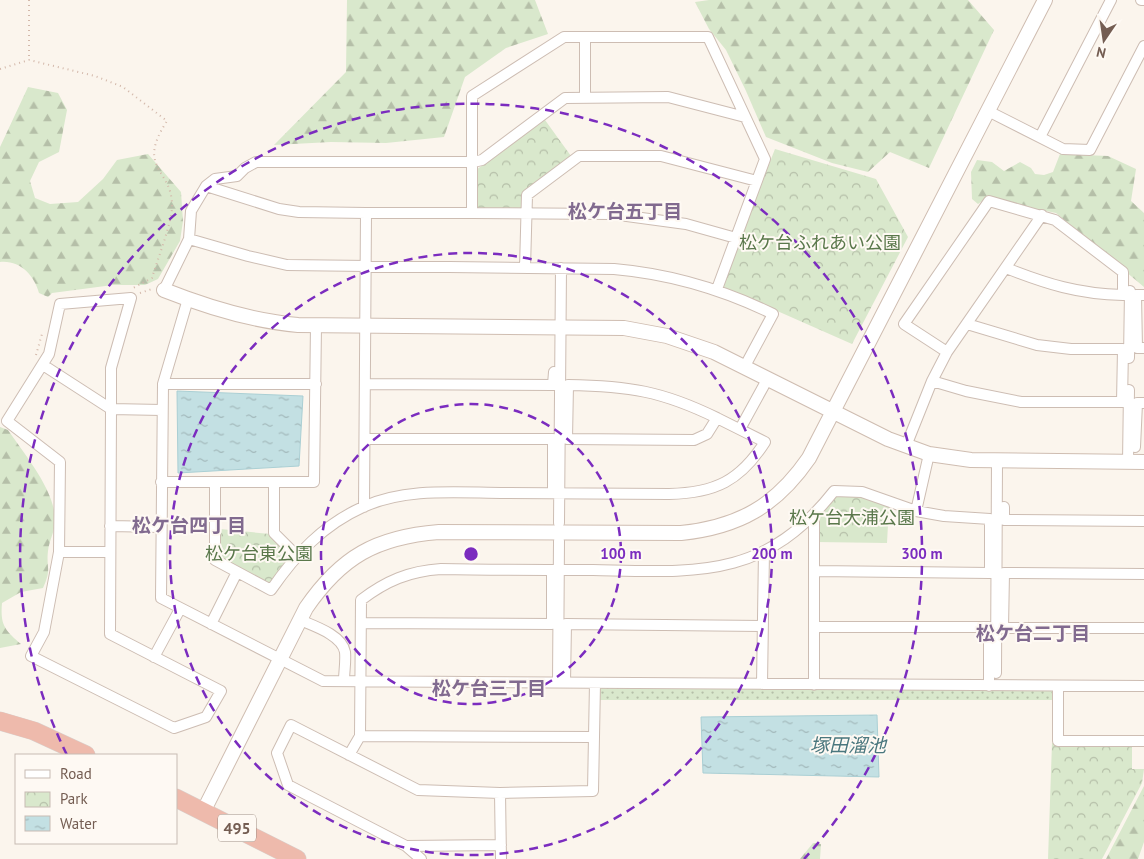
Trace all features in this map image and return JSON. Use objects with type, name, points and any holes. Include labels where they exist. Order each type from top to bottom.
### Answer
[{"type":"highway","points":[[0,721],[34,732],[84,754]]},
{"type":"highway","name":"495","points":[[178,799],[204,810],[297,859]]},
{"type":"street","points":[[204,810],[300,620],[316,594],[340,566],[375,545],[412,534],[439,532],[681,533],[704,531],[736,522],[770,502],[797,476],[809,458],[833,412],[1045,0]]},
{"type":"street","points":[[1040,137],[1111,0]]},
{"type":"street","points":[[472,213],[472,96],[564,37],[708,38],[765,159],[717,290]]},
{"type":"street","points":[[585,37],[585,97]]},
{"type":"street","points":[[988,111],[1062,149],[1090,150],[1144,46]]},
{"type":"street","points":[[745,117],[668,97],[565,98],[482,160],[473,162],[256,162],[245,168],[237,176],[215,179],[206,186],[191,211],[189,238],[164,290],[263,321],[316,325],[557,326],[624,328],[646,331],[687,342],[745,366],[833,412],[906,446],[929,454],[971,460],[1136,462]]},
{"type":"street","points":[[525,268],[527,195],[579,156],[661,156],[757,181]]},
{"type":"street","points":[[206,186],[279,209],[299,212],[612,214],[654,218],[686,224],[736,238]]},
{"type":"street","points":[[947,352],[904,324],[989,201],[1055,220],[1123,272],[1123,295],[1090,294],[1071,290],[1006,268]]},
{"type":"street","points":[[364,507],[366,213]]},
{"type":"street","points":[[906,446],[932,381],[947,352],[1042,215]]},
{"type":"street","points":[[189,238],[248,256],[287,265],[561,268],[646,272],[684,279],[736,296],[773,314],[745,366]]},
{"type":"street","points":[[365,384],[554,385],[561,268]]},
{"type":"street","points":[[1130,291],[1136,462]]},
{"type":"street","points":[[131,293],[111,368],[110,634],[220,691],[206,718],[174,728],[31,656],[44,632],[59,552],[60,462],[7,421],[39,361],[49,354],[60,304],[131,293]]},
{"type":"street","points":[[1144,295],[1136,296],[1137,348],[1144,348]]},
{"type":"street","points":[[188,299],[163,384],[160,526],[161,598],[323,681],[1144,686]]},
{"type":"street","points":[[932,381],[966,391],[1021,402],[1122,402],[1123,349],[1071,349],[1037,345],[967,324]]},
{"type":"street","points":[[162,482],[274,484],[314,482],[316,325]]},
{"type":"street","points":[[556,493],[557,326]]},
{"type":"street","points":[[39,361],[111,409],[162,410]]},
{"type":"street","points":[[740,429],[768,378]]},
{"type":"street","points":[[163,384],[316,384]]},
{"type":"street","points":[[215,483],[215,560],[271,590],[296,555],[334,524],[364,507],[416,493],[692,494],[712,489],[742,472],[765,442],[740,429],[680,400],[639,389],[616,386],[568,385],[567,440],[694,440],[707,434],[717,418]]},
{"type":"street","points":[[1136,462],[1137,403],[1144,403]]},
{"type":"street","points":[[365,439],[553,439],[559,523]]},
{"type":"street","points":[[916,511],[929,454]]},
{"type":"street","points":[[1000,461],[1004,520],[1144,521]]},
{"type":"street","points":[[993,686],[1000,461]]},
{"type":"street","points":[[274,484],[274,532],[296,555]]},
{"type":"street","points":[[349,755],[360,736],[360,600],[380,586],[421,570],[699,570],[743,560],[764,551],[814,516],[834,491],[862,492],[916,511],[944,516],[990,519],[990,573],[816,571]]},
{"type":"street","points":[[814,516],[816,571],[814,685]]},
{"type":"street","points":[[110,526],[160,526]]},
{"type":"street","points":[[360,623],[552,624],[559,541]]},
{"type":"street","points":[[762,684],[764,551]]},
{"type":"street","points":[[59,552],[110,552]]},
{"type":"street","points":[[556,570],[562,682]]},
{"type":"street","points":[[211,624],[237,572]]},
{"type":"street","points":[[1144,574],[1004,573],[1003,628],[1144,628]]},
{"type":"street","points":[[154,657],[180,609]]},
{"type":"street","points":[[300,620],[322,630],[342,644],[345,652],[344,681]]},
{"type":"street","points":[[562,682],[566,624],[762,626]]},
{"type":"street","points":[[815,627],[989,627],[993,686]]},
{"type":"street","points":[[421,859],[406,846],[288,785],[277,753],[291,726],[418,790],[500,793],[593,791],[595,683]]},
{"type":"street","points":[[1058,686],[1058,740],[1144,741]]},
{"type":"street","points":[[360,736],[594,737]]},
{"type":"street","points":[[500,793],[501,859]]},
{"type":"street","points":[[406,846],[501,845]]},
{"type":"path","points":[[29,0],[29,60]]},
{"type":"path","points":[[0,69],[29,60],[112,81],[124,87],[167,121],[157,137],[154,154],[169,191],[172,207],[152,278],[131,293]]},
{"type":"path","points":[[131,293],[150,289],[164,290]]},
{"type":"path","points":[[39,361],[43,332]]},
{"type":"green space","points":[[347,0],[535,0],[548,34],[506,48],[465,77],[444,137],[386,143],[331,142],[274,145],[346,72]]},
{"type":"green space","points":[[709,0],[968,0],[994,30],[929,168],[890,152],[868,172],[832,163],[766,137],[726,50],[709,29],[695,2]]},
{"type":"green space","points":[[28,87],[58,93],[67,110],[59,152],[39,162],[30,181],[35,198],[50,204],[78,202],[103,179],[117,160],[148,154],[181,192],[183,221],[180,241],[158,279],[145,285],[113,285],[52,293],[48,297],[39,293],[34,280],[20,266],[14,263],[0,262],[0,147]]},
{"type":"green space","points":[[545,120],[571,156],[523,193],[522,210],[475,210],[476,170]]},
{"type":"green space","name":"松ケ台ふれあい公園","points":[[775,149],[876,179],[908,237],[852,344],[721,286]]},
{"type":"green space","points":[[1060,154],[1108,156],[1136,169],[1131,201],[1144,213],[1144,287],[1056,213],[985,199],[978,204],[972,199],[971,172],[977,160],[992,162],[1004,171],[1020,162],[1031,168],[1035,174],[1044,175],[1053,172]]},
{"type":"green space","points":[[0,427],[8,430],[38,473],[45,485],[54,509],[55,521],[48,551],[47,576],[43,588],[21,592],[2,603],[2,617],[7,631],[21,644],[0,648]]},
{"type":"green space","name":"松ケ台大浦公園","points":[[834,493],[861,494],[889,506],[887,543],[816,542],[815,517]]},
{"type":"green space","name":"松ケ台東公園","points":[[220,529],[270,534],[288,554],[287,559],[272,582],[267,582],[223,560],[220,554]]},
{"type":"green space","points":[[598,687],[1054,689],[1054,700],[597,700]]},
{"type":"green space","points":[[1052,743],[1132,743],[1132,769],[1144,769],[1142,783],[1102,859],[1048,859]]},
{"type":"green space","points":[[1144,786],[1144,842],[1138,859],[1106,859]]},
{"type":"green space","points":[[813,843],[821,844],[820,859],[800,859]]},
{"type":"water","points":[[177,391],[303,396],[299,466],[178,473]]},
{"type":"water","name":"塚田溜池","points":[[877,715],[879,777],[703,773],[701,717]]},
{"type":"district","name":"松ケ台五丁目","points":[[625,211]]},
{"type":"district","name":"松ケ台四丁目","points":[[189,525]]},
{"type":"district","name":"松ケ台二丁目","points":[[1033,633]]},
{"type":"district","name":"松ケ台三丁目","points":[[489,688]]}]
